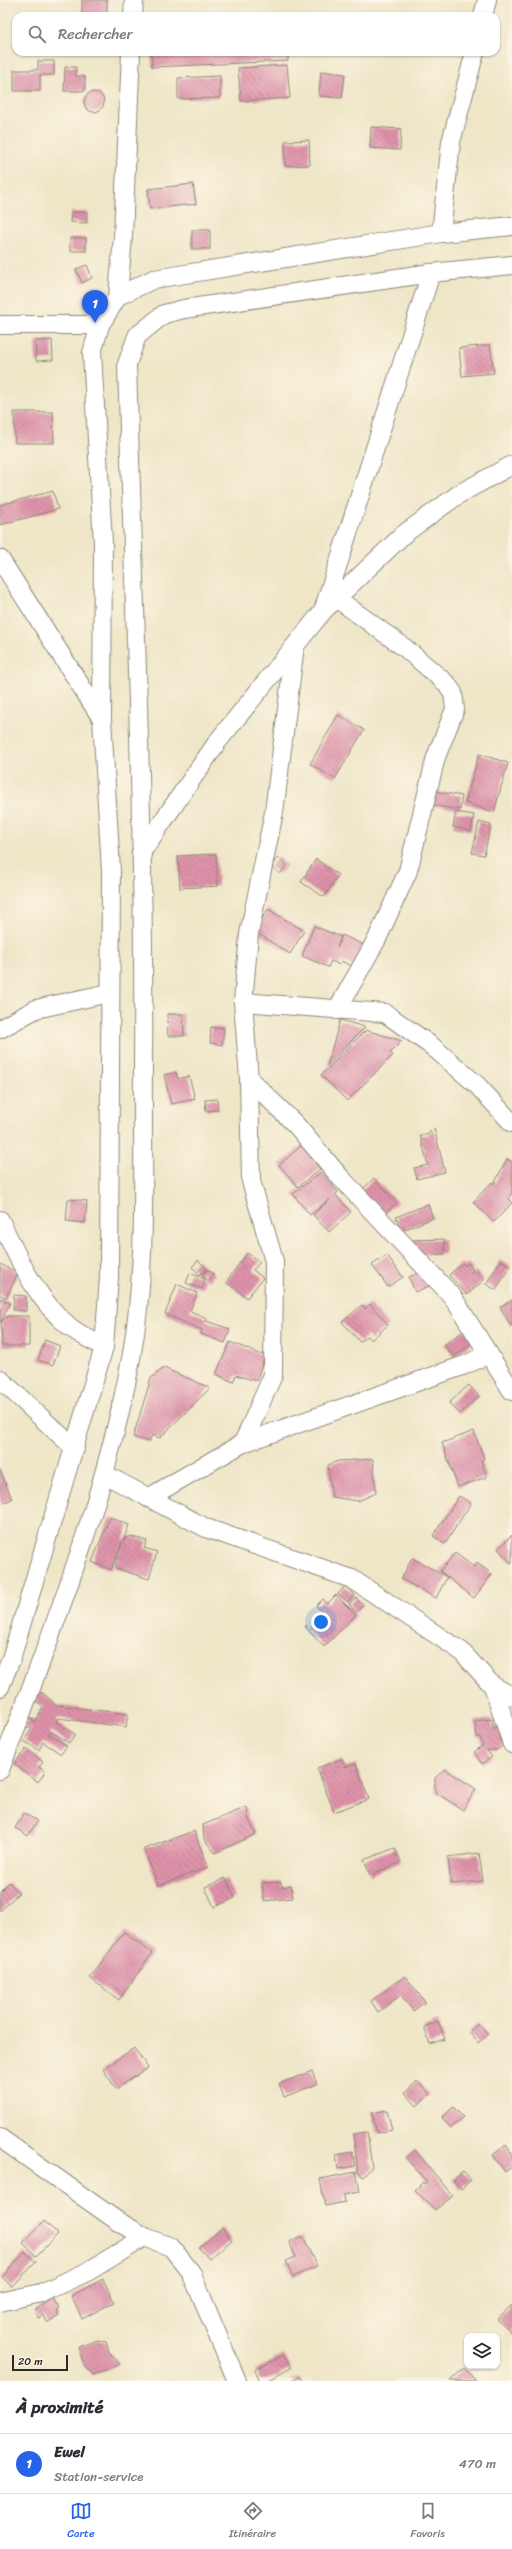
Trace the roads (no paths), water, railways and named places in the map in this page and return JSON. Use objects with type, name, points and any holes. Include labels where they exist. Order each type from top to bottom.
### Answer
[{"type":"street","points":[[133,12],[134,0]]},
{"type":"street","points":[[483,12],[487,0]]},
{"type":"street","points":[[0,1686],[11,1659],[75,1449],[104,1347],[109,1277],[109,993],[111,871],[102,719],[103,543],[92,353],[100,325],[118,296],[123,236],[132,56]]},
{"type":"street","points":[[441,233],[451,142],[474,56]]},
{"type":"street","points":[[118,296],[154,279],[441,233],[512,226]]},
{"type":"street","points":[[0,1770],[39,1666],[104,1474],[132,1353],[141,1284],[144,989],[127,364],[137,336],[164,314],[184,309],[431,273],[512,265]]},
{"type":"street","points":[[323,611],[431,273]]},
{"type":"street","points":[[0,325],[100,325]]},
{"type":"street","points":[[141,853],[218,741],[323,611],[404,534],[459,494],[512,465]]},
{"type":"street","points":[[0,559],[102,719]]},
{"type":"street","points":[[336,598],[405,648],[447,684],[452,693],[455,708],[436,757],[408,872],[377,938],[337,1010]]},
{"type":"street","points":[[243,1443],[273,1375],[274,1261],[251,1181],[249,1079],[243,1002],[249,934],[274,812],[295,646]]},
{"type":"street","points":[[0,1030],[36,1009],[109,993]]},
{"type":"street","points":[[243,1002],[385,1013],[433,1047],[477,1085],[512,1123]]},
{"type":"street","points":[[249,1079],[296,1125],[341,1178],[452,1296],[512,1391]]},
{"type":"street","points":[[0,1220],[18,1260],[48,1305],[70,1327],[104,1347]]},
{"type":"street","points":[[148,1498],[243,1443],[465,1365],[489,1354]]},
{"type":"street","points":[[0,1379],[75,1449]]},
{"type":"street","points":[[104,1474],[206,1528],[352,1579],[461,1651],[493,1686],[512,1696]]},
{"type":"street","points":[[493,1686],[512,1744]]},
{"type":"street","points":[[0,2138],[116,2220],[145,2237],[171,2247],[190,2272],[237,2381]]},
{"type":"street","points":[[0,2302],[41,2293],[87,2272],[145,2237]]},
{"type":"place","name":"Ewel","points":[[95,323]]}]
